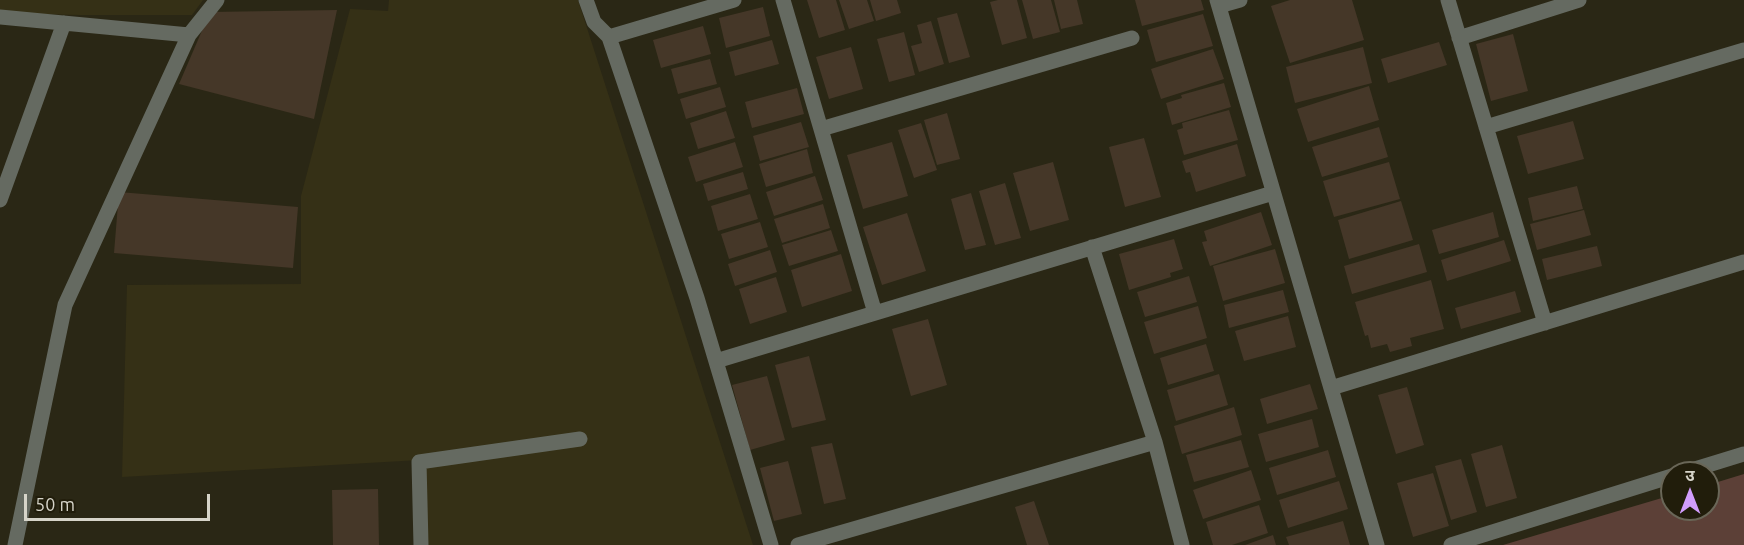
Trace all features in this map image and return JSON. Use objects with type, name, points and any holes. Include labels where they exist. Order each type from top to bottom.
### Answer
[{"type":"street","points":[[15,545],[65,305],[189,35],[218,0]]},
{"type":"street","points":[[586,0],[594,22],[609,38],[697,298],[771,545]]},
{"type":"street","points":[[609,38],[734,0]]},
{"type":"street","points":[[783,0],[875,313]]},
{"type":"street","points":[[1240,0],[1218,3],[1377,545]]},
{"type":"street","points":[[1448,0],[1545,323]]},
{"type":"street","points":[[1459,38],[1579,0]]},
{"type":"street","points":[[0,17],[189,35]]},
{"type":"street","points":[[0,200],[64,23]]},
{"type":"street","points":[[821,129],[1132,38]]},
{"type":"street","points":[[1486,127],[1744,50]]},
{"type":"street","points":[[716,361],[1274,193]]},
{"type":"street","points":[[1092,248],[1155,442],[1182,545]]},
{"type":"street","points":[[1331,388],[1744,262]]},
{"type":"street","points":[[421,545],[419,462],[580,439]]},
{"type":"street","points":[[798,545],[1155,442]]},
{"type":"street","points":[[1720,461],[1744,454]]},
{"type":"street","points":[[1451,545],[1660,480]]},
{"type":"shaded area","points":[[0,0],[203,0],[192,15],[80,15],[0,13]]},
{"type":"shaded area","points":[[389,0],[578,0],[753,545],[420,545],[420,460],[122,477],[127,285],[301,284],[301,196],[350,9],[388,11]]},
{"type":"shaded area","points":[[1744,474],[1744,545],[1503,545],[1660,499],[1660,521],[1720,521],[1720,481]]},
{"type":"building","points":[[807,0],[836,0],[845,30],[819,38]]},
{"type":"building","points":[[839,0],[867,0],[874,21],[849,29]]},
{"type":"building","points":[[870,0],[897,0],[901,13],[876,21]]},
{"type":"building","points":[[1017,0],[1027,38],[1002,45],[990,2]]},
{"type":"building","points":[[1022,0],[1051,0],[1060,32],[1033,39]]},
{"type":"building","points":[[1054,0],[1077,0],[1083,24],[1061,29]]},
{"type":"building","points":[[1135,0],[1201,0],[1204,10],[1142,26]]},
{"type":"building","points":[[1290,0],[1352,0],[1364,40],[1290,63],[1271,6]]},
{"type":"building","points":[[763,7],[770,36],[726,48],[719,18]]},
{"type":"building","points":[[337,10],[314,119],[179,84],[210,12]]},
{"type":"building","points":[[957,13],[970,57],[949,63],[937,18]]},
{"type":"building","points":[[1203,14],[1213,46],[1156,62],[1147,30]]},
{"type":"building","points":[[931,21],[944,64],[919,72],[911,46],[922,43],[917,25]]},
{"type":"building","points":[[703,26],[711,54],[661,68],[653,40]]},
{"type":"building","points":[[904,32],[915,75],[889,82],[877,39]]},
{"type":"building","points":[[1513,34],[1528,91],[1491,101],[1476,44]]},
{"type":"building","points":[[772,40],[779,64],[735,76],[729,52]]},
{"type":"building","points":[[1439,42],[1447,65],[1388,83],[1381,59]]},
{"type":"building","points":[[851,47],[863,89],[829,99],[816,57]]},
{"type":"building","points":[[1363,47],[1372,83],[1295,103],[1286,67]]},
{"type":"building","points":[[1213,49],[1224,79],[1161,99],[1151,69]]},
{"type":"building","points":[[710,59],[717,84],[678,94],[671,69]]},
{"type":"building","points":[[1224,83],[1231,107],[1172,125],[1166,103],[1182,98],[1181,95]]},
{"type":"building","points":[[1369,86],[1379,120],[1308,142],[1297,109]]},
{"type":"building","points":[[720,87],[726,107],[686,119],[680,99]]},
{"type":"building","points":[[797,88],[804,114],[752,128],[745,102]]},
{"type":"building","points":[[1229,110],[1238,140],[1184,155],[1177,130],[1183,128],[1182,123]]},
{"type":"building","points":[[726,111],[735,138],[698,149],[690,123]]},
{"type":"building","points":[[947,113],[960,159],[937,165],[924,120]]},
{"type":"building","points":[[1573,121],[1584,159],[1528,174],[1517,136]]},
{"type":"building","points":[[801,122],[809,147],[760,161],[753,136]]},
{"type":"building","points":[[921,123],[937,170],[914,178],[898,130]]},
{"type":"building","points":[[1379,127],[1388,157],[1322,177],[1312,147]]},
{"type":"building","points":[[1144,138],[1161,197],[1125,207],[1109,147]]},
{"type":"building","points":[[735,142],[743,167],[696,182],[688,157]]},
{"type":"building","points":[[892,142],[908,196],[863,209],[847,155]]},
{"type":"building","points":[[1237,144],[1246,176],[1196,192],[1190,172],[1186,173],[1182,161]]},
{"type":"building","points":[[807,149],[813,173],[766,187],[759,164]]},
{"type":"building","points":[[1053,162],[1069,220],[1030,231],[1013,173]]},
{"type":"building","points":[[1389,162],[1400,199],[1334,217],[1323,181]]},
{"type":"building","points":[[743,172],[748,189],[708,201],[703,184]]},
{"type":"building","points":[[815,176],[823,200],[774,216],[766,192]]},
{"type":"building","points":[[1005,183],[1021,238],[995,245],[979,191]]},
{"type":"building","points":[[1577,186],[1583,209],[1533,221],[1528,198]]},
{"type":"building","points":[[119,192],[298,207],[293,268],[114,253]]},
{"type":"building","points":[[971,193],[986,245],[965,250],[951,199]]},
{"type":"building","points":[[750,194],[758,219],[718,231],[711,206]]},
{"type":"building","points":[[1401,201],[1413,240],[1349,259],[1338,220]]},
{"type":"building","points":[[823,204],[830,228],[782,243],[774,219]]},
{"type":"building","points":[[1584,210],[1591,235],[1537,250],[1530,224]]},
{"type":"building","points":[[1261,212],[1272,245],[1210,266],[1202,242],[1207,241],[1204,231]]},
{"type":"building","points":[[1493,212],[1499,237],[1439,254],[1432,230]]},
{"type":"building","points":[[907,213],[926,271],[882,285],[863,227]]},
{"type":"building","points":[[760,222],[768,247],[729,259],[721,234]]},
{"type":"building","points":[[831,230],[838,251],[789,266],[782,245]]},
{"type":"building","points":[[1174,239],[1183,269],[1170,273],[1171,277],[1129,290],[1119,254]]},
{"type":"building","points":[[1504,240],[1511,261],[1447,281],[1441,260]]},
{"type":"building","points":[[1419,244],[1427,272],[1352,294],[1344,266]]},
{"type":"building","points":[[1597,246],[1602,266],[1547,280],[1542,259]]},
{"type":"building","points":[[1275,249],[1285,283],[1223,301],[1213,266]]},
{"type":"building","points":[[770,250],[777,272],[735,286],[728,264]]},
{"type":"building","points":[[841,254],[852,291],[802,307],[791,270]]},
{"type":"building","points":[[1189,276],[1197,302],[1145,317],[1137,292]]},
{"type":"building","points":[[776,277],[787,312],[750,324],[739,289]]},
{"type":"building","points":[[1431,280],[1444,329],[1410,338],[1412,346],[1390,352],[1387,344],[1371,348],[1355,302]]},
{"type":"building","points":[[1283,290],[1289,312],[1229,328],[1224,305]]},
{"type":"building","points":[[1515,291],[1521,312],[1461,329],[1455,308]]},
{"type":"building","points":[[1198,306],[1207,338],[1154,354],[1144,322]]},
{"type":"building","points":[[1288,316],[1296,347],[1244,361],[1235,331]]},
{"type":"building","points":[[928,319],[947,385],[911,396],[892,329]]},
{"type":"building","points":[[1206,344],[1214,371],[1168,385],[1160,358]]},
{"type":"building","points":[[809,356],[826,420],[792,428],[775,365]]},
{"type":"building","points":[[1219,374],[1228,405],[1176,421],[1167,390]]},
{"type":"building","points":[[767,376],[785,440],[750,450],[732,385]]},
{"type":"building","points":[[1310,384],[1318,409],[1267,424],[1260,399]]},
{"type":"building","points":[[1407,387],[1424,445],[1396,454],[1378,395]]},
{"type":"building","points":[[1234,407],[1242,435],[1182,454],[1174,426]]},
{"type":"building","points":[[1312,419],[1319,447],[1266,462],[1258,434]]},
{"type":"building","points":[[1241,440],[1249,467],[1194,482],[1186,455]]},
{"type":"building","points":[[832,443],[846,499],[824,504],[811,447]]},
{"type":"building","points":[[1502,445],[1517,498],[1486,507],[1471,454]]},
{"type":"building","points":[[1328,450],[1336,477],[1277,495],[1269,468]]},
{"type":"building","points":[[1461,459],[1477,512],[1451,520],[1435,466]]},
{"type":"building","points":[[788,461],[802,514],[774,521],[760,468]]},
{"type":"building","points":[[1251,470],[1261,500],[1203,519],[1193,490]]},
{"type":"building","points":[[1433,473],[1449,526],[1413,537],[1397,483]]},
{"type":"building","points":[[1339,481],[1348,509],[1288,528],[1279,500]]},
{"type":"building","points":[[378,489],[379,545],[333,545],[332,490]]},
{"type":"building","points":[[1034,501],[1049,545],[1027,545],[1015,507]]},
{"type":"building","points":[[1259,505],[1268,533],[1232,545],[1213,545],[1206,522]]},
{"type":"building","points":[[1343,521],[1350,545],[1289,545],[1286,537]]},
{"type":"building","points":[[1273,535],[1276,545],[1245,545]]}]
